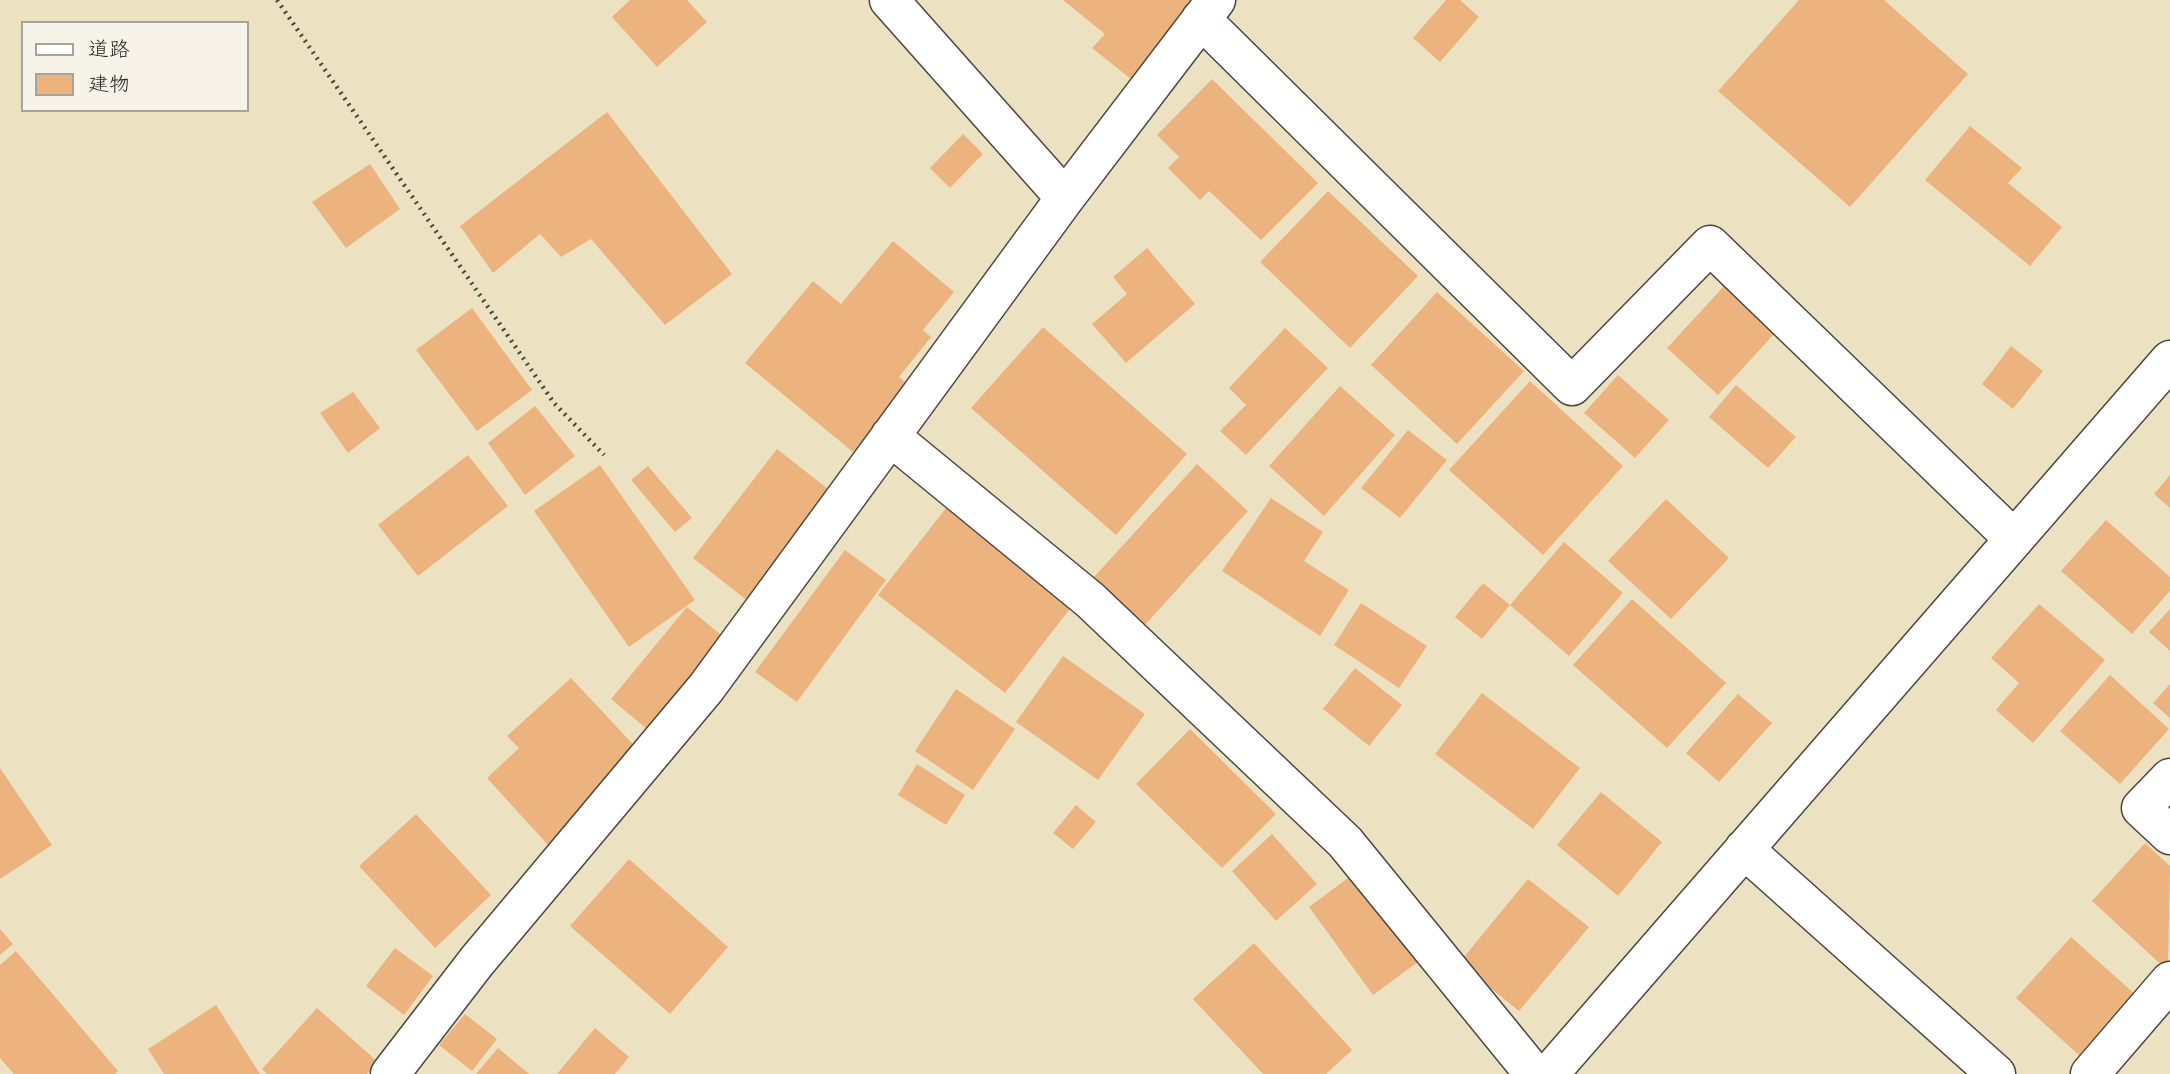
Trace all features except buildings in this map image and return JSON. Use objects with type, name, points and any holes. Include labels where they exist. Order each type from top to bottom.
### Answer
[{"type":"street","points":[[889,0],[1065,198]]},
{"type":"street","points":[[390,1074],[477,961],[706,688],[1065,198],[1209,10],[1572,386],[1710,245],[2014,540]]},
{"type":"street","points":[[1549,1074],[2170,360]]},
{"type":"street","points":[[890,436],[1090,600],[1345,842],[1534,1074]]},
{"type":"street","points":[[2170,778],[2141,808],[2170,835]]},
{"type":"street","points":[[1744,849],[1996,1074]]},
{"type":"street","points":[[2090,1074],[2170,981]]},
{"type":"path","points":[[277,0],[554,404],[604,455]]}]
